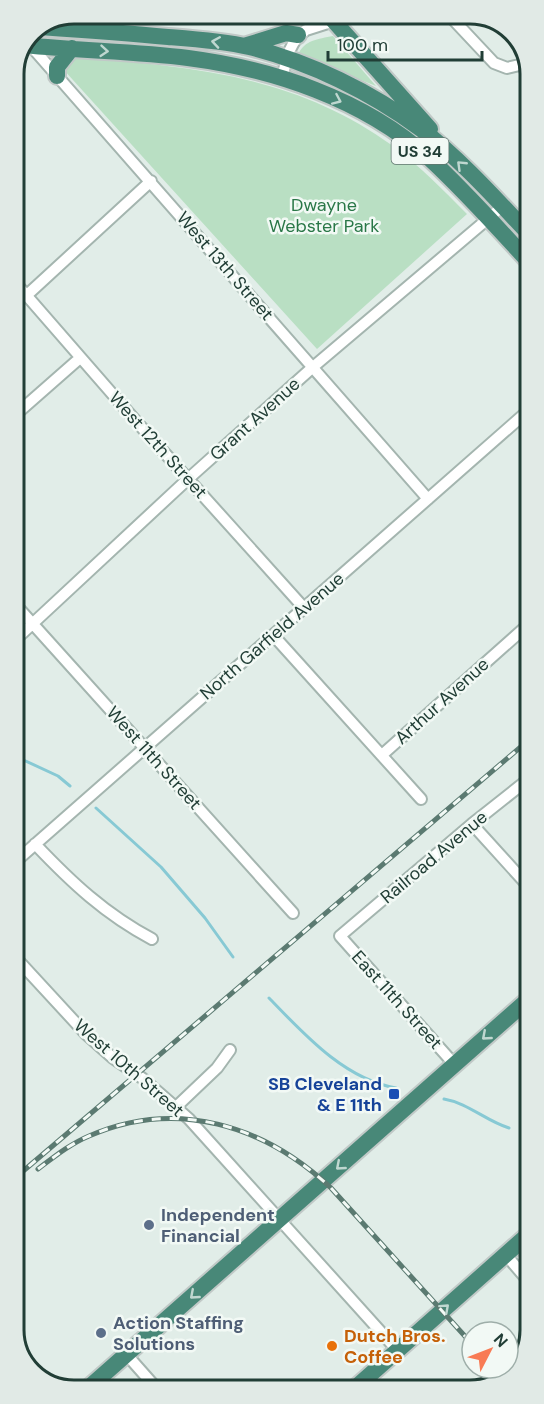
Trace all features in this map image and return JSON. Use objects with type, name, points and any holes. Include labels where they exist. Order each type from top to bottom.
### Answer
[{"type":"highway","points":[[337,24],[438,137],[444,149]]},
{"type":"highway","name":"US 34","points":[[55,28],[197,39],[243,46],[287,58],[381,102],[421,129],[520,224]]},
{"type":"highway","points":[[243,46],[286,33],[298,35]]},
{"type":"highway","name":"US 34","points":[[36,41],[72,48],[231,64],[282,79],[341,101],[378,121],[426,156],[463,190],[520,252]]},
{"type":"highway","points":[[57,76],[57,67],[72,48]]},
{"type":"highway","points":[[98,1380],[520,1007]]},
{"type":"highway","points":[[364,1380],[520,1242]]},
{"type":"street","points":[[282,79],[287,58],[298,35],[324,24]]},
{"type":"street","points":[[457,24],[494,63],[507,68],[519,65]]},
{"type":"street","name":"West 13th Street","points":[[33,45],[57,76],[428,499]]},
{"type":"street","points":[[27,296],[151,181]]},
{"type":"street","name":"Grant Avenue","points":[[24,632],[188,479],[313,367],[503,206]]},
{"type":"street","name":"West 12th Street","points":[[24,293],[304,608]]},
{"type":"street","points":[[24,407],[80,358]]},
{"type":"street","name":"North Garfield Avenue","points":[[24,854],[520,418]]},
{"type":"street","name":"West 11th Street","points":[[24,614],[293,913]]},
{"type":"street","name":"Arthur Avenue","points":[[382,754],[520,632]]},
{"type":"street","points":[[273,635],[422,799]]},
{"type":"street","name":"Railroad Avenue","points":[[340,936],[520,786]]},
{"type":"street","points":[[472,824],[520,877]]},
{"type":"street","points":[[35,844],[81,891],[123,923],[152,939]]},
{"type":"street","name":"East 11th Street","points":[[340,936],[454,1064]]},
{"type":"street","name":"West 10th Street","points":[[24,967],[86,1035],[142,1078],[195,1125],[398,1351]]},
{"type":"street","points":[[176,1107],[217,1068],[230,1050]]},
{"type":"street","points":[[506,1255],[520,1271]]},
{"type":"street","points":[[127,1355],[149,1380]]},
{"type":"green space","points":[[333,36],[376,86],[298,55],[308,43]]},
{"type":"green space","name":"Dwayne Webster Park","points":[[70,57],[198,70],[278,89],[317,103],[355,122],[393,146],[422,170],[467,214],[317,349],[63,69]]},
{"type":"waterway","points":[[24,760],[58,776],[70,786]]},
{"type":"waterway","points":[[96,808],[161,867],[205,918],[233,957]]},
{"type":"waterway","points":[[269,998],[311,1040],[342,1065],[377,1083],[396,1088]]},
{"type":"waterway","points":[[444,1099],[461,1104],[509,1128]]},
{"type":"railway","points":[[24,1170],[520,748]]},
{"type":"railway","points":[[38,1169],[89,1136],[122,1125],[154,1119],[186,1119],[218,1124],[248,1134],[277,1148],[305,1166],[331,1188],[460,1331]]},
{"type":"place","name":"SB Cleveland & E 11th","points":[[394,1094]]},
{"type":"place","name":"Independent Financial","points":[[149,1225]]},
{"type":"place","name":"Action Staffing Solutions","points":[[101,1333]]},
{"type":"place","name":"Dutch Bros. Coffee","points":[[332,1346]]}]
